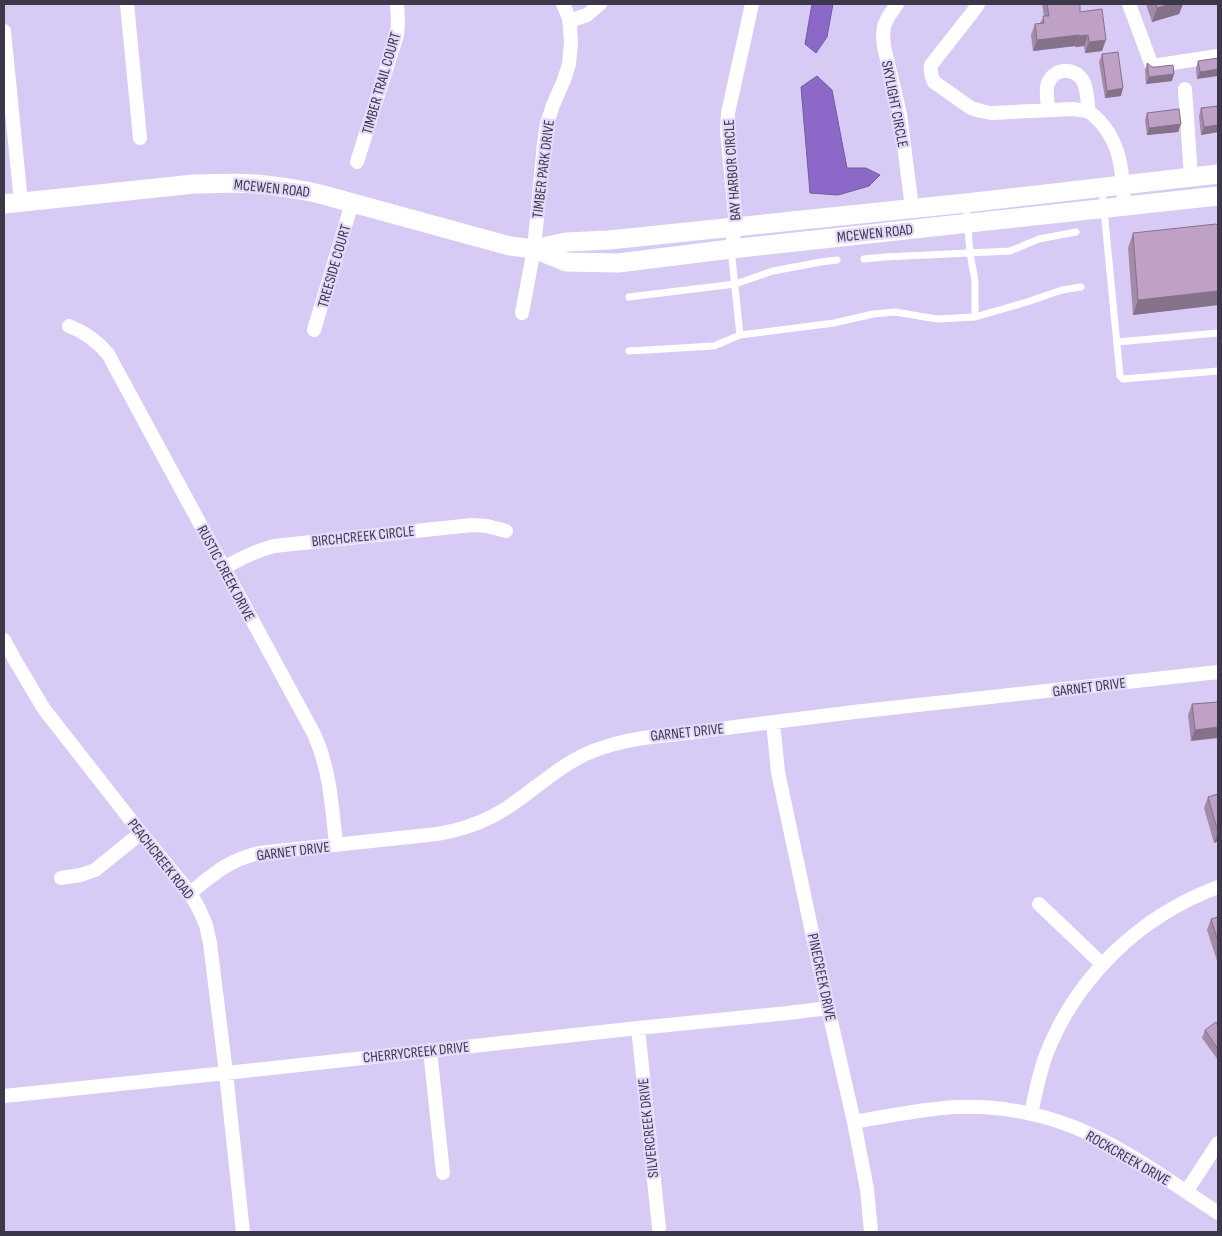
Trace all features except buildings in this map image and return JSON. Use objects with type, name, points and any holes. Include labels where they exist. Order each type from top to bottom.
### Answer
[{"type":"street","points":[[128,4],[140,138]]},
{"type":"street","name":"TIMBER TRAIL COURT","points":[[357,162],[396,35],[398,21],[397,4]]},
{"type":"street","name":"TIMBER PARK DRIVE","points":[[522,313],[534,249],[547,124],[569,64],[571,43],[569,21],[563,4]]},
{"type":"street","points":[[569,21],[587,16],[600,4]]},
{"type":"street","name":"BAY HARBOR CIRCLE","points":[[731,248],[736,226],[727,131],[728,113],[752,4]]},
{"type":"street","name":"SKYLIGHT CIRCLE","points":[[897,4],[884,26],[883,36],[900,114],[912,208]]},
{"type":"street","points":[[978,4],[931,65],[931,77],[934,82],[981,112],[1073,109],[1089,112],[1101,123],[1115,146],[1119,159],[1124,206]]},
{"type":"street","points":[[1128,4],[1152,66],[1218,56]]},
{"type":"street","points":[[4,31],[12,203]]},
{"type":"street","points":[[1048,110],[1047,85],[1050,79],[1062,71],[1070,70],[1077,74],[1086,87],[1089,112]]},
{"type":"street","points":[[1185,89],[1191,177]]},
{"type":"street","name":"MCEWEN ROAD","points":[[534,249],[566,242],[617,239],[966,203],[1218,174]]},
{"type":"street","name":"MCEWEN ROAD","points":[[12,203],[194,184],[256,184],[316,193],[510,246],[534,249],[566,262],[618,263],[731,248],[1218,196]]},
{"type":"street","name":"TREESIDE COURT","points":[[314,330],[352,203]]},
{"type":"street","name":"RUSTIC CREEK DRIVE","points":[[69,326],[89,336],[108,354],[318,744],[329,782],[336,845]]},
{"type":"street","name":"BIRCHCREEK CIRCLE","points":[[224,568],[258,550],[274,546],[472,525],[487,526],[506,532]]},
{"type":"street","name":"PEACHCREEK ROAD","points":[[4,640],[44,709],[190,893],[202,917],[210,943],[226,1073],[242,1232]]},
{"type":"street","name":"GARNET DRIVE","points":[[190,893],[217,871],[244,857],[437,834],[456,831],[474,825],[509,807],[557,771],[585,754],[620,742],[650,736],[854,712],[1218,672]]},
{"type":"street","name":"PINECREEK DRIVE","points":[[773,722],[778,772],[854,1122],[867,1189],[871,1232]]},
{"type":"street","points":[[61,878],[81,875],[95,870],[141,833]]},
{"type":"street","points":[[1031,1114],[1038,1080],[1057,1030],[1071,1006],[1102,964],[1133,935],[1160,916],[1190,899],[1218,887]]},
{"type":"street","points":[[1039,904],[1102,964]]},
{"type":"street","name":"CHERRYCREEK DRIVE","points":[[4,1096],[828,1008]]},
{"type":"street","name":"SILVERCREEK DRIVE","points":[[638,1028],[659,1228]]},
{"type":"street","points":[[430,1050],[443,1174]]},
{"type":"street","name":"ROCKCREEK DRIVE","points":[[854,1122],[931,1109],[958,1107],[985,1108],[1031,1114],[1057,1121],[1091,1134],[1121,1150],[1218,1212]]},
{"type":"street","points":[[1186,1192],[1218,1143]]},
{"type":"lane","points":[[1102,187],[1120,376],[1123,379],[1218,371]]},
{"type":"lane","points":[[966,203],[966,223],[975,280],[975,317]]},
{"type":"lane","points":[[864,259],[1010,251],[1039,239],[1076,232]]},
{"type":"lane","points":[[731,248],[740,335]]},
{"type":"lane","points":[[629,297],[735,284],[773,271],[837,260]]},
{"type":"lane","points":[[629,351],[714,346],[740,335],[834,323],[873,314],[895,312],[937,319],[975,317],[1062,290],[1081,287]]},
{"type":"lane","points":[[1117,342],[1218,333]]},
{"type":"shaded area","points":[[812,4],[833,4],[827,37],[816,53],[805,44]]},
{"type":"shaded area","points":[[817,76],[832,90],[847,168],[866,168],[880,175],[869,186],[838,195],[810,193],[801,87]]}]
